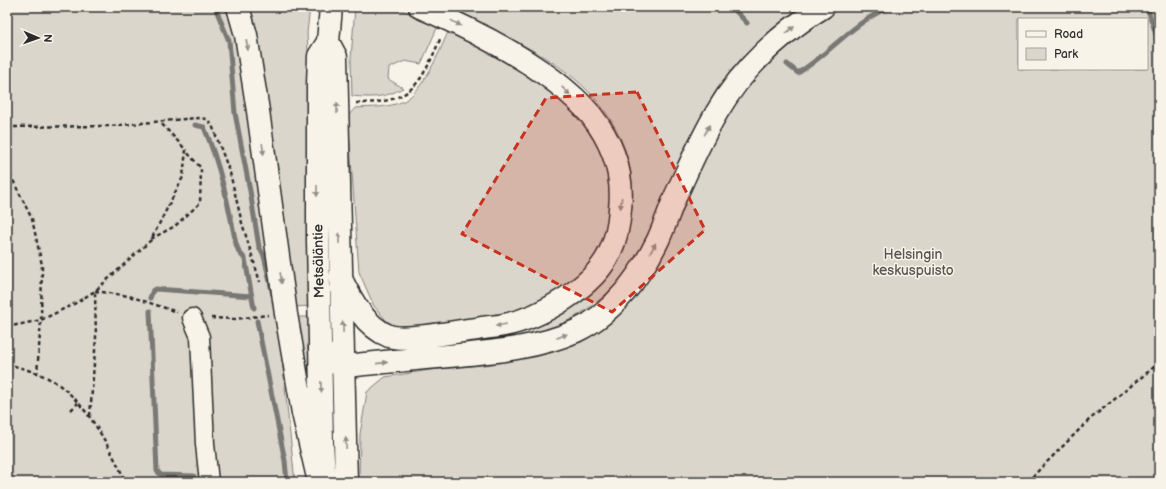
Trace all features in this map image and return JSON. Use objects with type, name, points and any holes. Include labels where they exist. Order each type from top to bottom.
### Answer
[{"type":"main road","points":[[238,7],[246,35],[258,111],[286,314],[303,413],[319,482]]},
{"type":"main road","name":"Metsäläntie","points":[[325,482],[322,443],[317,192],[318,85],[319,56],[328,42],[331,7]]},
{"type":"main road","points":[[340,277],[355,306],[366,320],[390,336],[407,338],[505,325],[538,313],[565,299],[592,278],[609,253],[618,226],[622,195],[620,169],[608,139],[591,115],[562,87],[520,58],[449,19],[420,7]]},
{"type":"main road","points":[[320,348],[330,361],[344,366],[525,347],[577,330],[608,309],[627,288],[658,240],[697,148],[718,111],[743,76],[772,45],[805,18],[823,7]]},
{"type":"main road","name":"Metsäläntie","points":[[328,42],[336,57],[346,482]]},
{"type":"lane","points":[[192,318],[200,337],[204,444],[209,482]]},
{"type":"path","points":[[351,103],[389,101],[408,92],[422,76],[449,19]]},
{"type":"path","points":[[7,127],[110,126],[196,118],[207,119],[212,125],[230,173],[242,223],[261,286]]},
{"type":"path","points":[[7,327],[41,320],[74,304],[94,291],[151,240],[175,226],[200,203],[201,168],[160,122]]},
{"type":"path","points":[[151,240],[183,177],[186,150]]},
{"type":"path","points":[[7,168],[32,219],[42,265],[41,320],[37,374]]},
{"type":"path","points":[[90,416],[96,338],[94,291]]},
{"type":"path","points":[[267,308],[268,315]]},
{"type":"path","points":[[1027,482],[1089,420],[1159,363]]},
{"type":"path","points":[[7,364],[37,374],[63,388],[90,416],[126,482]]},
{"type":"path","points":[[71,410],[78,403]]},
{"type":"highlighted area","points":[[637,92],[705,230],[612,312],[462,234],[546,98]]},
{"type":"green space","points":[[7,7],[230,7],[236,29],[276,302],[295,482],[7,482]]},
{"type":"green space","points":[[247,7],[310,7],[307,33],[309,70],[310,306],[294,307]]},
{"type":"green space","points":[[355,7],[395,7],[438,26],[421,64],[405,61],[389,68],[388,79],[403,88],[390,94],[378,96],[352,96],[351,58]]},
{"type":"green space","points":[[460,7],[802,7],[755,45],[734,67],[716,91],[680,158],[661,214],[653,232],[639,256],[623,276],[605,295],[586,310],[564,323],[515,339],[488,342],[487,338],[546,319],[567,310],[575,305],[599,283],[617,258],[628,230],[632,201],[631,172],[623,143],[608,116],[588,91],[574,78],[543,57],[459,12]]},
{"type":"green space","name":"Helsingin keskuspuisto","points":[[837,7],[1159,7],[1159,482],[359,482],[360,434],[367,392],[385,377],[430,370],[493,364],[558,347],[590,333],[710,144],[728,111],[761,68],[809,24]]},
{"type":"green space","points":[[448,32],[490,52],[534,78],[555,93],[589,127],[601,145],[608,167],[610,207],[605,237],[596,258],[591,265],[565,287],[536,304],[503,315],[464,322],[407,326],[390,325],[374,306],[359,272],[348,116],[355,108],[392,105],[404,101],[411,96],[418,89],[430,70]]},
{"type":"green space","points":[[295,317],[309,317],[312,411]]},
{"type":"waterway","points":[[215,7],[229,41],[235,113],[259,247],[264,256],[273,295]]},
{"type":"waterway","points":[[732,7],[747,23]]},
{"type":"waterway","points":[[787,64],[798,73],[864,21],[890,7]]},
{"type":"waterway","points":[[1147,7],[1159,43]]},
{"type":"waterway","points":[[195,125],[204,127],[215,156],[227,199],[236,244],[239,252],[245,259],[254,308]]},
{"type":"waterway","points":[[150,298],[153,290],[156,289],[252,296]]},
{"type":"waterway","points":[[150,311],[157,471],[161,475],[194,476]]},
{"type":"waterway","points":[[257,321],[285,461],[287,482]]}]
